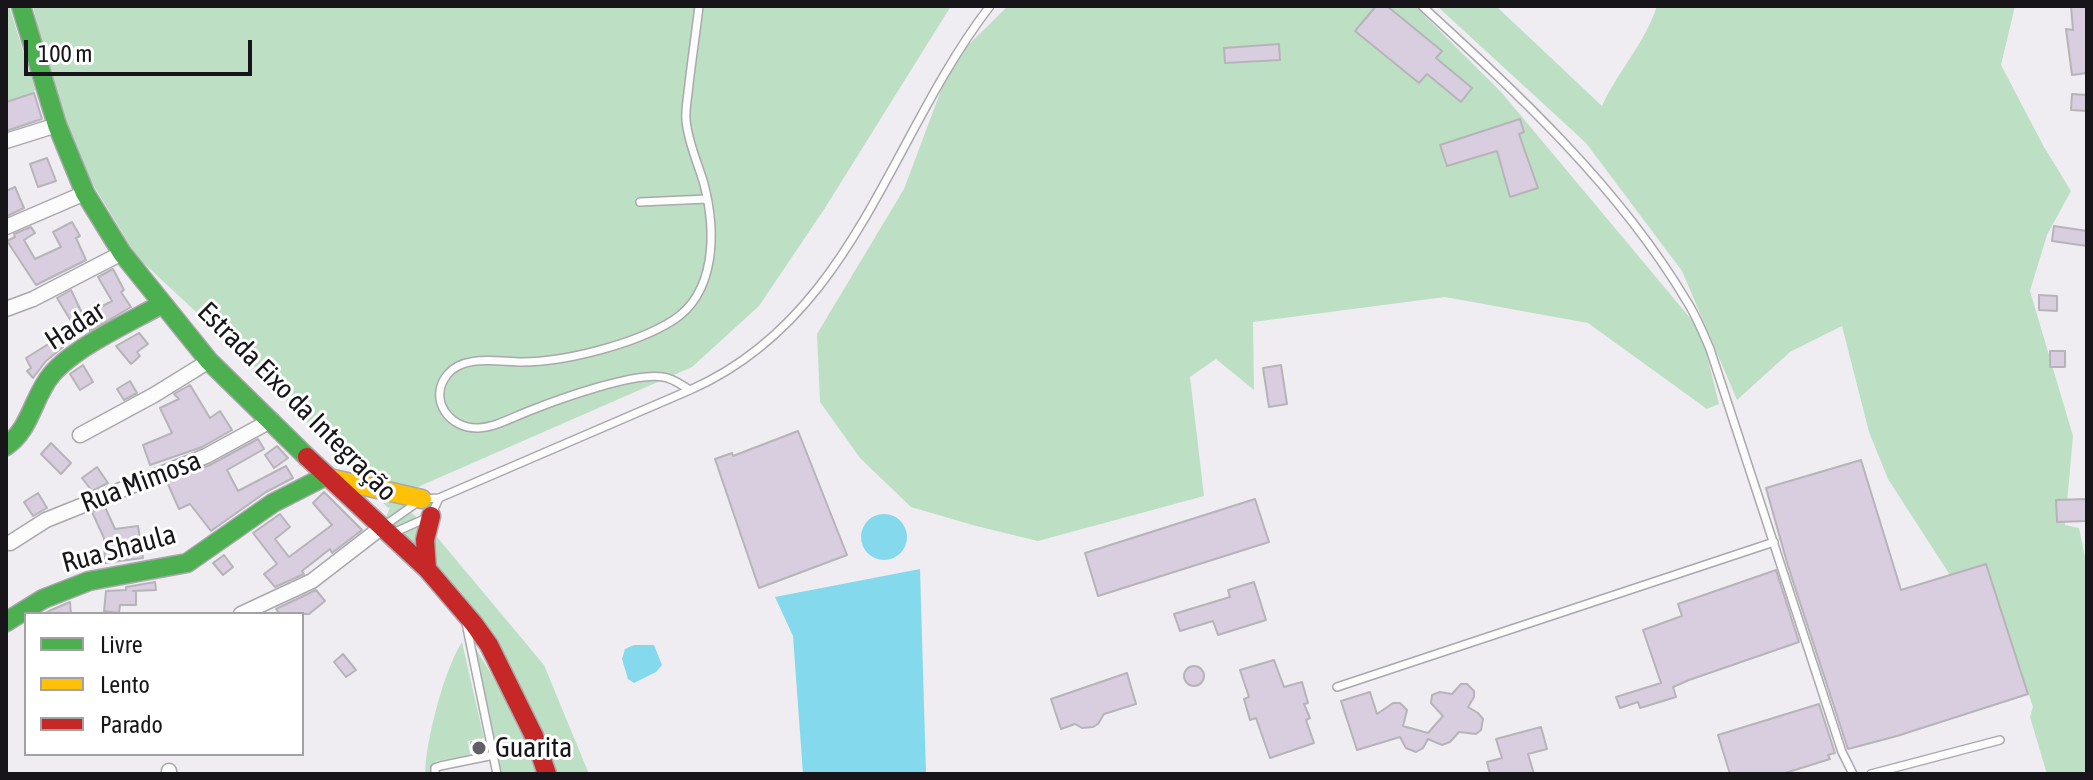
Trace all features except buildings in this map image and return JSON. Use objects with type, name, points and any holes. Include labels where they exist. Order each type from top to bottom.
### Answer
[{"type":"main road","name":"Estrada Eixo da Integração","points":[[21,6],[57,125],[85,193],[122,253],[209,361],[427,569],[463,610],[489,645],[534,736],[547,774]]},
{"type":"main road","name":"Hadar","points":[[6,446],[20,437],[40,391],[55,369],[162,304]]},
{"type":"main road","points":[[328,477],[431,498]]},
{"type":"main road","name":"Rua Shaula","points":[[6,622],[43,599],[89,581],[187,563],[273,503],[328,477]]},
{"type":"main road","points":[[427,569],[425,540],[431,516]]},
{"type":"street","points":[[6,141],[57,125]]},
{"type":"street","points":[[6,227],[85,193]]},
{"type":"street","points":[[6,309],[33,299],[122,253]]},
{"type":"street","points":[[80,435],[209,361]]},
{"type":"street","name":"Rua Mimosa","points":[[10,543],[61,512],[206,456],[272,420]]},
{"type":"street","points":[[245,612],[312,581],[386,531]]},
{"type":"lane","points":[[690,390],[672,379],[660,376],[644,378],[568,397],[480,428],[453,423],[442,404],[441,390],[445,377],[454,367],[467,362],[533,362],[598,350],[674,320],[694,302],[706,282],[710,256],[707,199],[686,117],[699,6]]},
{"type":"lane","points":[[386,531],[397,515],[431,498],[718,378],[755,354],[797,315],[838,262],[879,196],[966,36],[990,6]]},
{"type":"lane","points":[[1422,6],[1520,96],[1616,198],[1687,301],[1710,349],[1842,752],[1853,774]]},
{"type":"lane","points":[[640,202],[707,199]]},
{"type":"lane","points":[[386,531],[431,516],[431,498]]},
{"type":"lane","points":[[1337,687],[1774,542]]},
{"type":"lane","points":[[463,610],[497,774]]},
{"type":"lane","points":[[1871,774],[2000,740]]},
{"type":"lane","points":[[435,774],[437,767],[494,755]]},
{"type":"green space","points":[[6,6],[9,6],[35,89],[34,93],[6,102]]},
{"type":"green space","points":[[33,6],[951,6],[825,208],[759,306],[692,367],[420,486],[398,501],[432,531],[544,665],[589,774],[547,774],[501,669],[382,527],[390,507],[251,363],[137,257],[92,183],[54,100]]},
{"type":"green space","points":[[1008,6],[1415,6],[1502,93],[1701,331],[1719,404],[1707,409],[1588,323],[1445,297],[1253,322],[1254,390],[1216,359],[1190,377],[1204,496],[1038,541],[911,507],[860,458],[820,402],[817,334],[904,189],[952,61]]},
{"type":"green space","points":[[1437,6],[1496,6],[1602,106],[1646,32],[1657,6],[2015,6],[2001,65],[2071,191],[2047,235],[2030,291],[2073,436],[2065,525],[2079,528],[2087,567],[2087,774],[2047,774],[2030,717],[2033,707],[1986,565],[1950,575],[1888,479],[1869,432],[1842,326],[1790,352],[1737,400],[1682,271],[1586,143]]},
{"type":"green space","points":[[462,642],[484,738],[468,741],[470,755],[436,761],[434,774],[425,774],[437,706]]},
{"type":"green space","points":[[474,646],[518,724],[536,774],[502,774]]},
{"type":"water","points":[[884,514],[900,521],[907,537],[900,553],[884,560],[868,553],[861,537],[868,521]]},
{"type":"water","points":[[920,569],[926,774],[803,774],[793,636],[775,597]]},
{"type":"water","points":[[634,645],[654,645],[662,665],[656,672],[634,683],[628,679],[622,659],[625,649]]},
{"type":"traffic: fast","points":[[21,6],[57,125],[85,193],[122,253],[209,361],[307,457]]},
{"type":"traffic: fast","points":[[6,446],[21,431],[46,383],[62,364],[74,354],[162,304]]},
{"type":"traffic: fast","points":[[6,622],[43,599],[89,581],[187,563],[273,503],[326,476]]},
{"type":"traffic: slow","points":[[329,478],[422,499]]},
{"type":"traffic: jam","points":[[307,457],[427,569],[474,624],[489,645],[534,736],[547,774]]},
{"type":"traffic: jam","points":[[427,569],[425,540],[431,516]]},
{"type":"place","name":"Guarita","points":[[479,748]]}]
